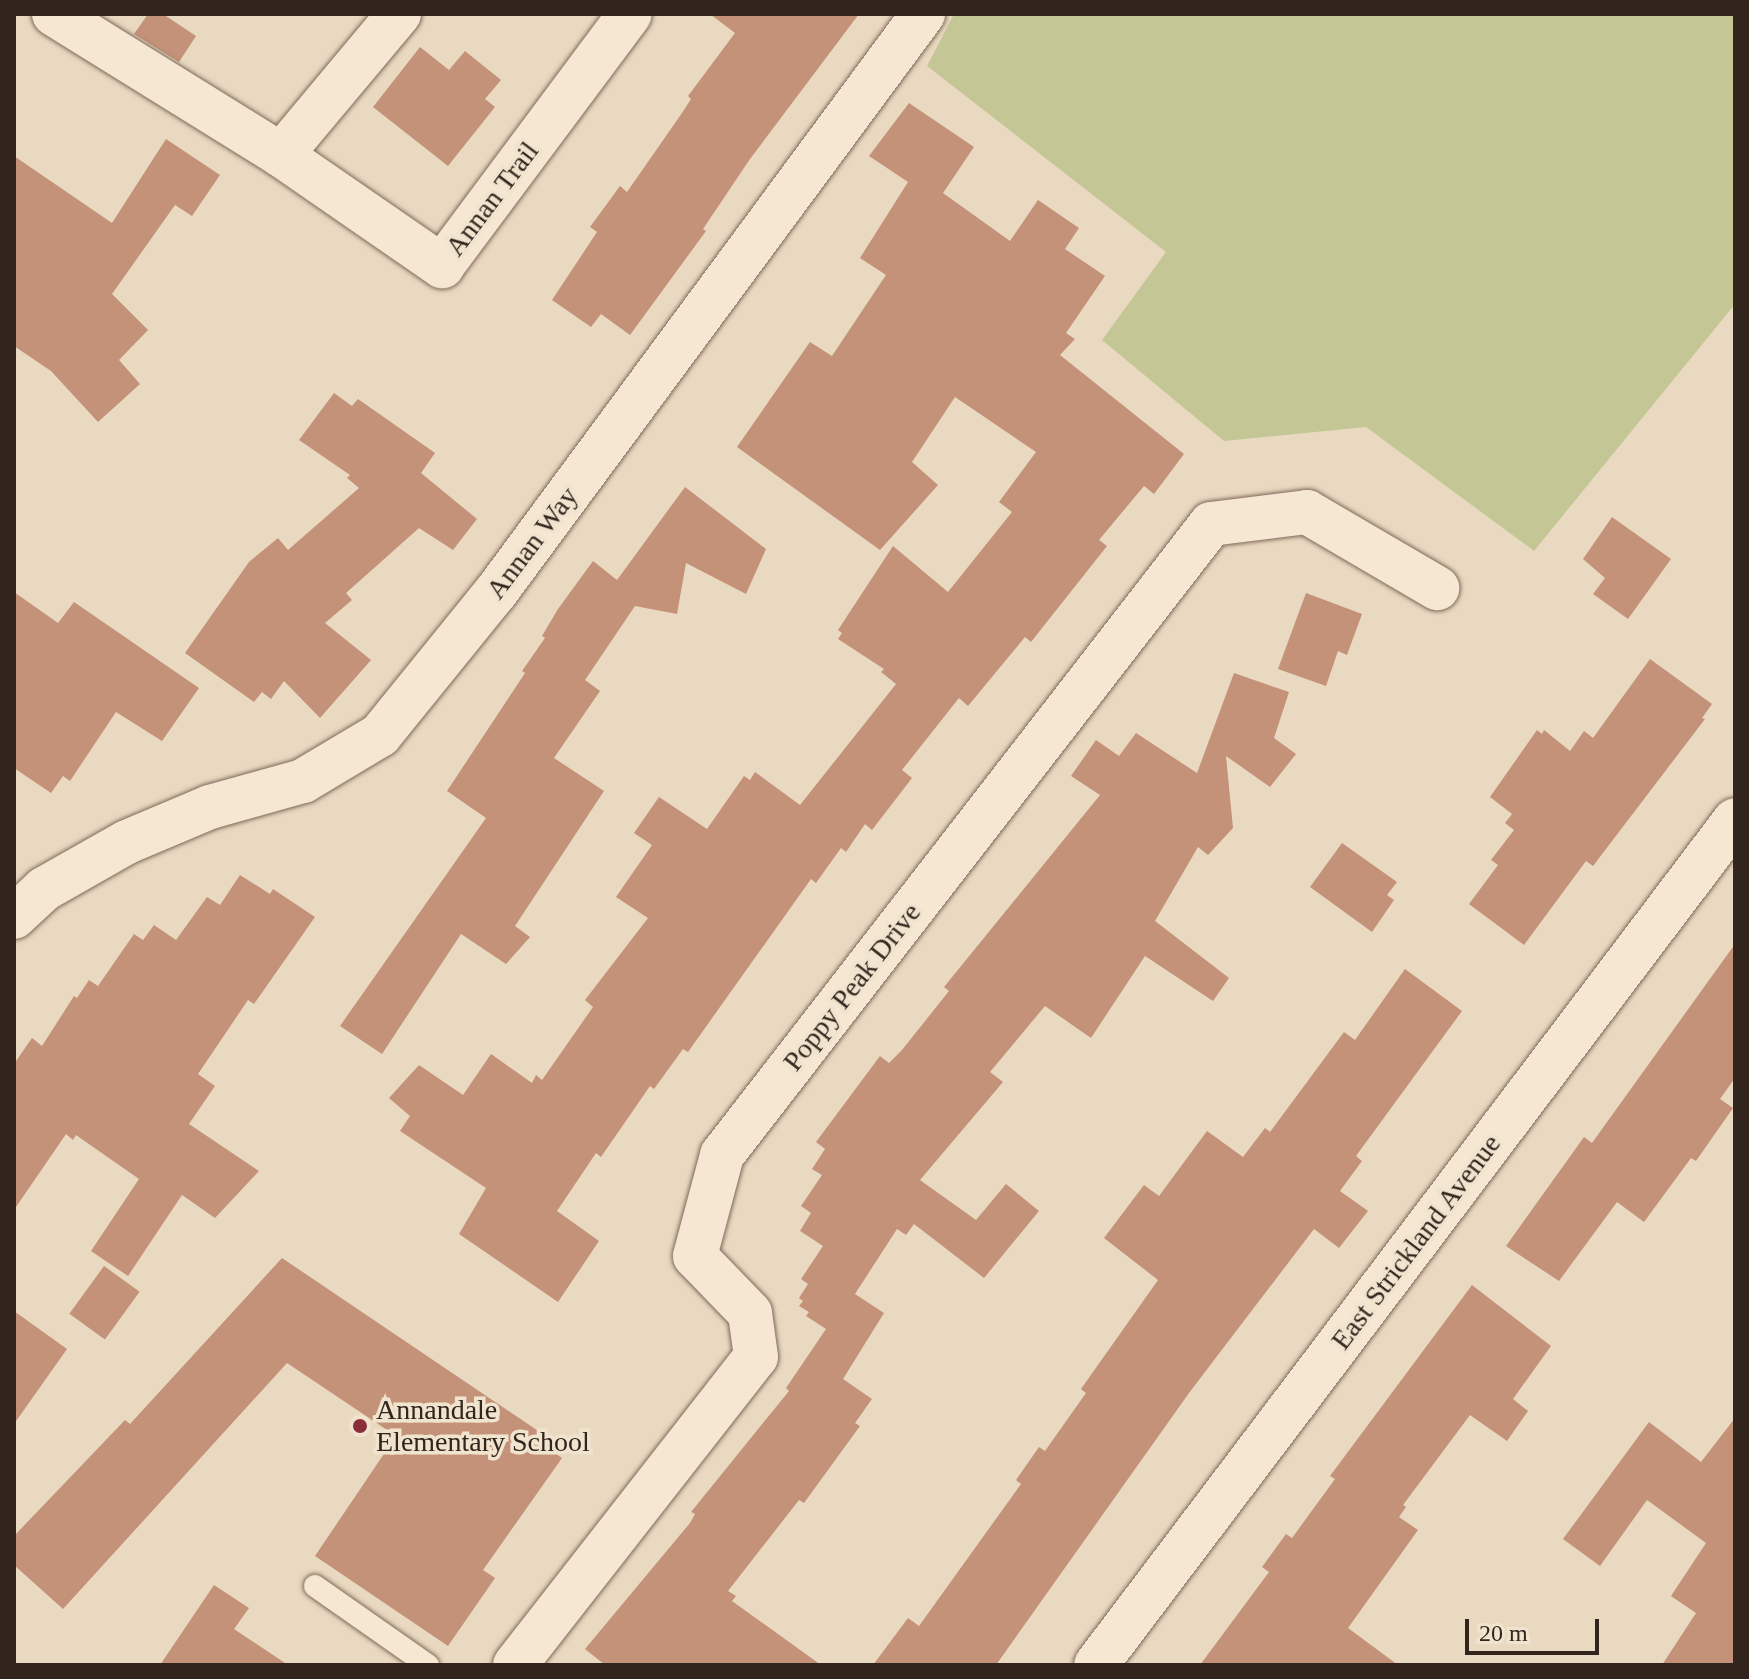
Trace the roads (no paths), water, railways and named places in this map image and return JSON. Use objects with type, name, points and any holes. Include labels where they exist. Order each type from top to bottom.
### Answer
[{"type":"street","name":"Annan Trail","points":[[54,14],[281,155],[442,266],[630,14]]},
{"type":"street","points":[[281,155],[399,14]]},
{"type":"street","name":"Annan Way","points":[[14,917],[44,889],[127,842],[210,807],[303,781],[380,735],[496,592],[923,14]]},
{"type":"street","name":"Poppy Peak Drive","points":[[515,1665],[756,1357],[750,1313],[695,1256],[722,1155],[1211,524],[1307,512],[1437,588]]},
{"type":"street","name":"East Strickland Avenue","points":[[1096,1665],[1735,820]]},
{"type":"lane","points":[[315,1586],[428,1665]]},
{"type":"place","name":"Annandale Elementary School","points":[[360,1426]]}]
